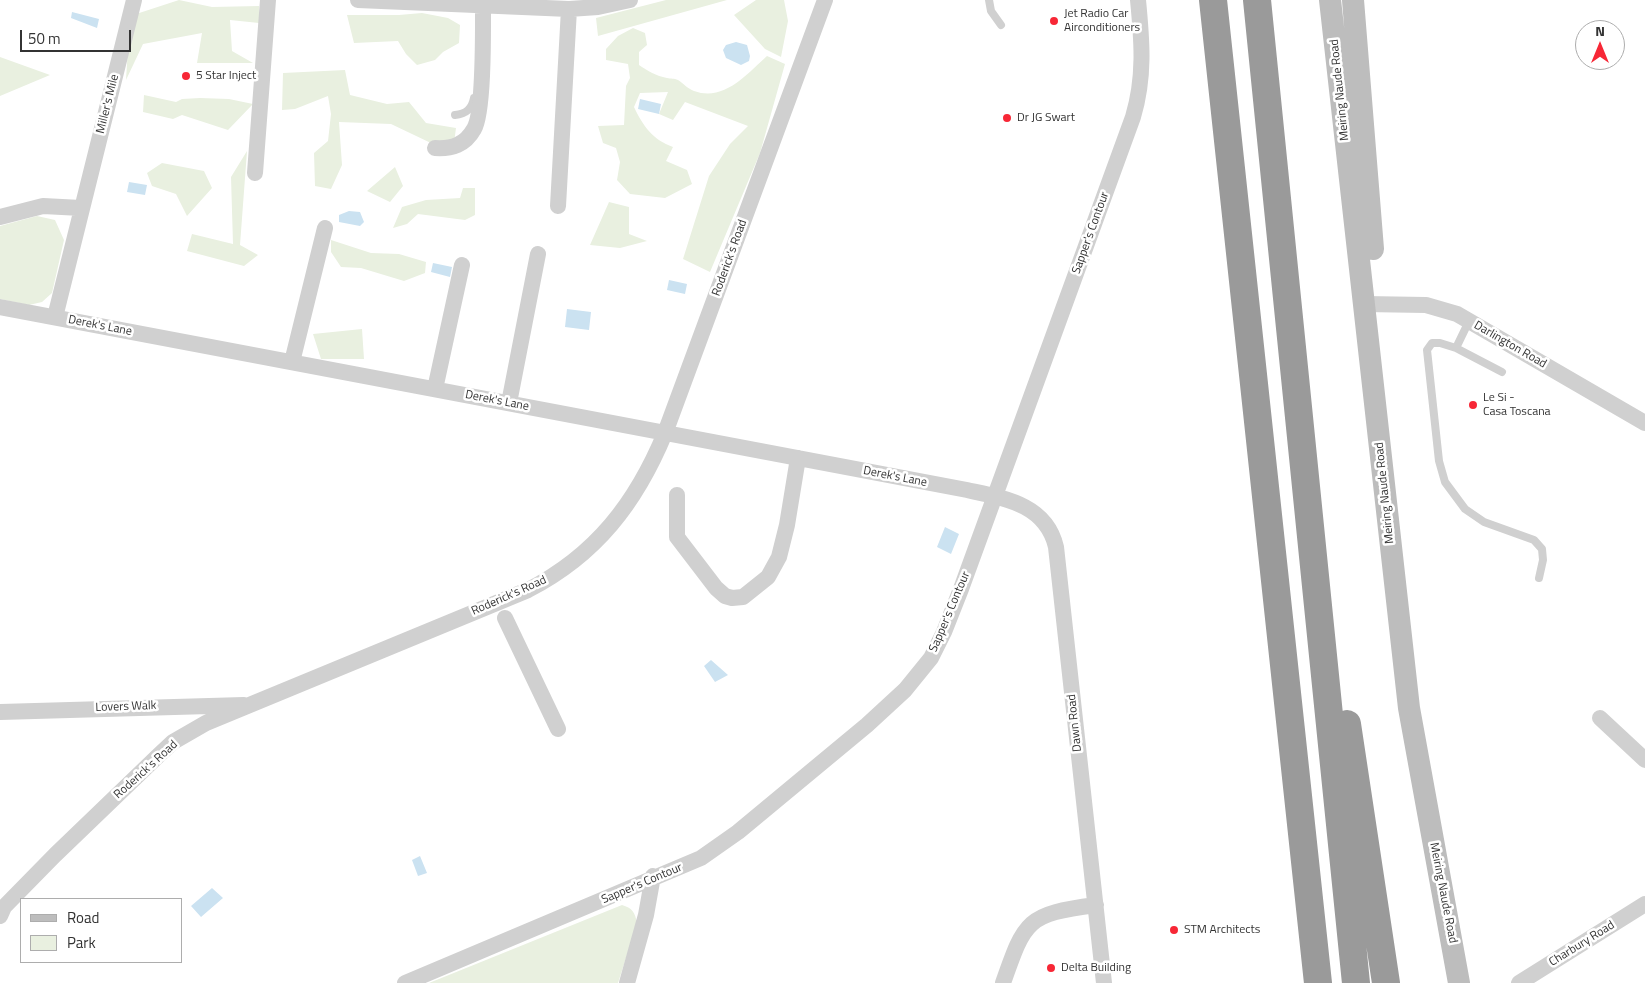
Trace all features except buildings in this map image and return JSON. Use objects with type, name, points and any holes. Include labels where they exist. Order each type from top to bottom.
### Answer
[{"type":"highway","points":[[1213,0],[1317,983]]},
{"type":"highway","points":[[1257,0],[1356,983]]},
{"type":"highway","points":[[1298,396],[1386,983]]},
{"type":"street","name":"Miller's Mile","points":[[55,317],[134,0]]},
{"type":"street","points":[[255,173],[268,0]]},
{"type":"street","points":[[368,0],[569,9],[597,3],[630,0]]},
{"type":"street","name":"Sapper's Contour","points":[[405,983],[617,894],[653,876],[687,865],[723,844],[867,725],[905,690],[931,658],[944,632],[995,496],[1133,117],[1143,73],[1138,0]]},
{"type":"street","name":"Meiring Naude Road","points":[[1330,0],[1428,734],[1473,983]]},
{"type":"street","name":"Meiring Naude Road","points":[[1353,0],[1371,304],[1409,708],[1459,983]]},
{"type":"street","name":"Roderick's Road","points":[[1,911],[55,855],[173,742],[206,723],[502,610],[553,576],[603,534],[624,510],[644,481],[665,433],[824,1]]},
{"type":"street","points":[[435,148],[452,149],[463,142],[475,128],[482,75],[480,5]]},
{"type":"street","points":[[558,206],[569,9]]},
{"type":"street","points":[[0,216],[43,206],[81,208]]},
{"type":"street","points":[[292,362],[325,228]]},
{"type":"street","points":[[509,403],[538,254]]},
{"type":"street","points":[[434,389],[462,265]]},
{"type":"street","name":"Darlington Road","points":[[1371,304],[1426,305],[1457,314],[1645,423]]},
{"type":"street","name":"Derek's Lane","points":[[0,307],[995,496]]},
{"type":"street","points":[[677,495],[677,536],[716,588],[725,596],[732,598],[743,597],[768,577],[779,557],[787,525],[798,458]]},
{"type":"street","name":"Dawn Road","points":[[995,496],[1033,511],[1048,525],[1054,541],[1104,983]]},
{"type":"street","points":[[502,610],[558,729]]},
{"type":"street","name":"Lovers Walk","points":[[0,712],[185,705],[251,705]]},
{"type":"street","points":[[1600,718],[1645,760]]},
{"type":"street","points":[[626,983],[646,915],[653,876]]},
{"type":"street","name":"Charbury Road","points":[[1519,983],[1645,904]]},
{"type":"street","points":[[1003,983],[1019,940],[1033,922],[1050,914],[1096,905]]},
{"type":"lane","points":[[989,0],[991,11],[1001,25]]},
{"type":"lane","points":[[455,115],[463,114],[470,109],[474,98],[480,5]]},
{"type":"lane","points":[[1456,348],[1469,321]]},
{"type":"lane","points":[[1502,372],[1456,348],[1432,344],[1427,350],[1439,462],[1446,482],[1465,509],[1484,522],[1534,540],[1542,549],[1539,578]]},
{"type":"green space","points":[[179,0],[212,7],[259,6],[259,23],[230,20],[232,51],[253,63],[197,63],[202,33],[143,44],[126,80],[130,16]]},
{"type":"green space","points":[[666,0],[727,0],[598,36],[596,18]]},
{"type":"green space","points":[[756,0],[784,0],[788,21],[781,57],[765,49],[734,15]]},
{"type":"green space","points":[[422,13],[448,18],[460,25],[459,43],[443,52],[435,60],[417,65],[406,54],[398,41],[354,43],[347,15],[399,15]]},
{"type":"green space","points":[[633,28],[645,33],[647,45],[639,52],[639,65],[659,76],[678,80],[694,91],[715,93],[725,90],[743,78],[767,56],[785,64],[760,153],[710,272],[683,259],[709,176],[730,144],[748,126],[685,102],[673,120],[659,114],[668,92],[640,93],[634,107],[641,120],[649,132],[673,147],[666,161],[687,170],[692,184],[665,198],[630,194],[617,180],[620,162],[616,148],[603,143],[598,126],[624,125],[626,86],[630,78],[628,64],[606,60],[606,49],[618,36]]},
{"type":"green space","points":[[0,57],[50,75],[0,96]]},
{"type":"green space","points":[[345,70],[350,95],[387,104],[409,102],[426,123],[456,128],[454,143],[433,144],[391,124],[339,122],[342,165],[331,189],[315,186],[314,153],[328,141],[331,114],[328,96],[295,109],[282,110],[283,73]]},
{"type":"green space","points":[[144,95],[176,102],[182,99],[200,98],[229,99],[253,104],[228,130],[182,115],[173,119],[143,112]]},
{"type":"green space","points":[[247,151],[240,245],[258,255],[244,266],[187,251],[192,234],[233,244],[231,177]]},
{"type":"green space","points":[[162,163],[204,171],[212,188],[187,216],[176,194],[152,186],[147,173]]},
{"type":"green space","points":[[395,167],[403,186],[390,202],[367,191]]},
{"type":"green space","points":[[463,188],[475,188],[475,215],[465,220],[418,214],[407,224],[393,228],[402,207],[426,200],[460,198]]},
{"type":"green space","points":[[609,202],[629,207],[629,234],[647,241],[620,248],[590,245]]},
{"type":"green space","points":[[37,216],[55,220],[64,240],[52,293],[42,302],[29,305],[0,299],[0,226]]},
{"type":"green space","points":[[331,240],[371,253],[399,254],[426,262],[425,273],[404,281],[361,268],[341,267],[331,252]]},
{"type":"green space","points":[[362,329],[364,359],[321,359],[313,334]]},
{"type":"green space","points":[[622,905],[632,911],[637,923],[618,983],[429,983]]},
{"type":"water","points":[[72,12],[99,19],[97,28],[71,18]]},
{"type":"water","points":[[736,42],[747,45],[750,56],[749,61],[741,65],[726,58],[723,50],[726,45]]},
{"type":"water","points":[[640,99],[661,104],[659,114],[638,109]]},
{"type":"water","points":[[129,182],[147,185],[145,195],[127,192]]},
{"type":"water","points":[[349,211],[360,212],[364,222],[360,226],[339,222],[339,215]]},
{"type":"water","points":[[433,263],[452,267],[450,277],[431,272]]},
{"type":"water","points":[[669,280],[687,284],[685,294],[667,290]]},
{"type":"water","points":[[567,309],[591,312],[589,330],[565,327]]},
{"type":"water","points":[[945,527],[959,534],[951,554],[937,547]]},
{"type":"water","points":[[711,660],[728,675],[715,682],[704,666]]},
{"type":"water","points":[[420,856],[427,873],[418,876],[412,860]]},
{"type":"water","points":[[212,888],[223,898],[201,917],[191,906]]},
{"type":"place","name":"Jet Radio Car Airconditioners","points":[[1054,21]]},
{"type":"place","name":"5 Star Inject","points":[[186,76]]},
{"type":"place","name":"Dr JG Swart","points":[[1007,118]]},
{"type":"place","name":"Le Si - Casa Toscana","points":[[1473,405]]},
{"type":"place","name":"STM Architects","points":[[1174,930]]},
{"type":"place","name":"Delta Building","points":[[1051,968]]}]
